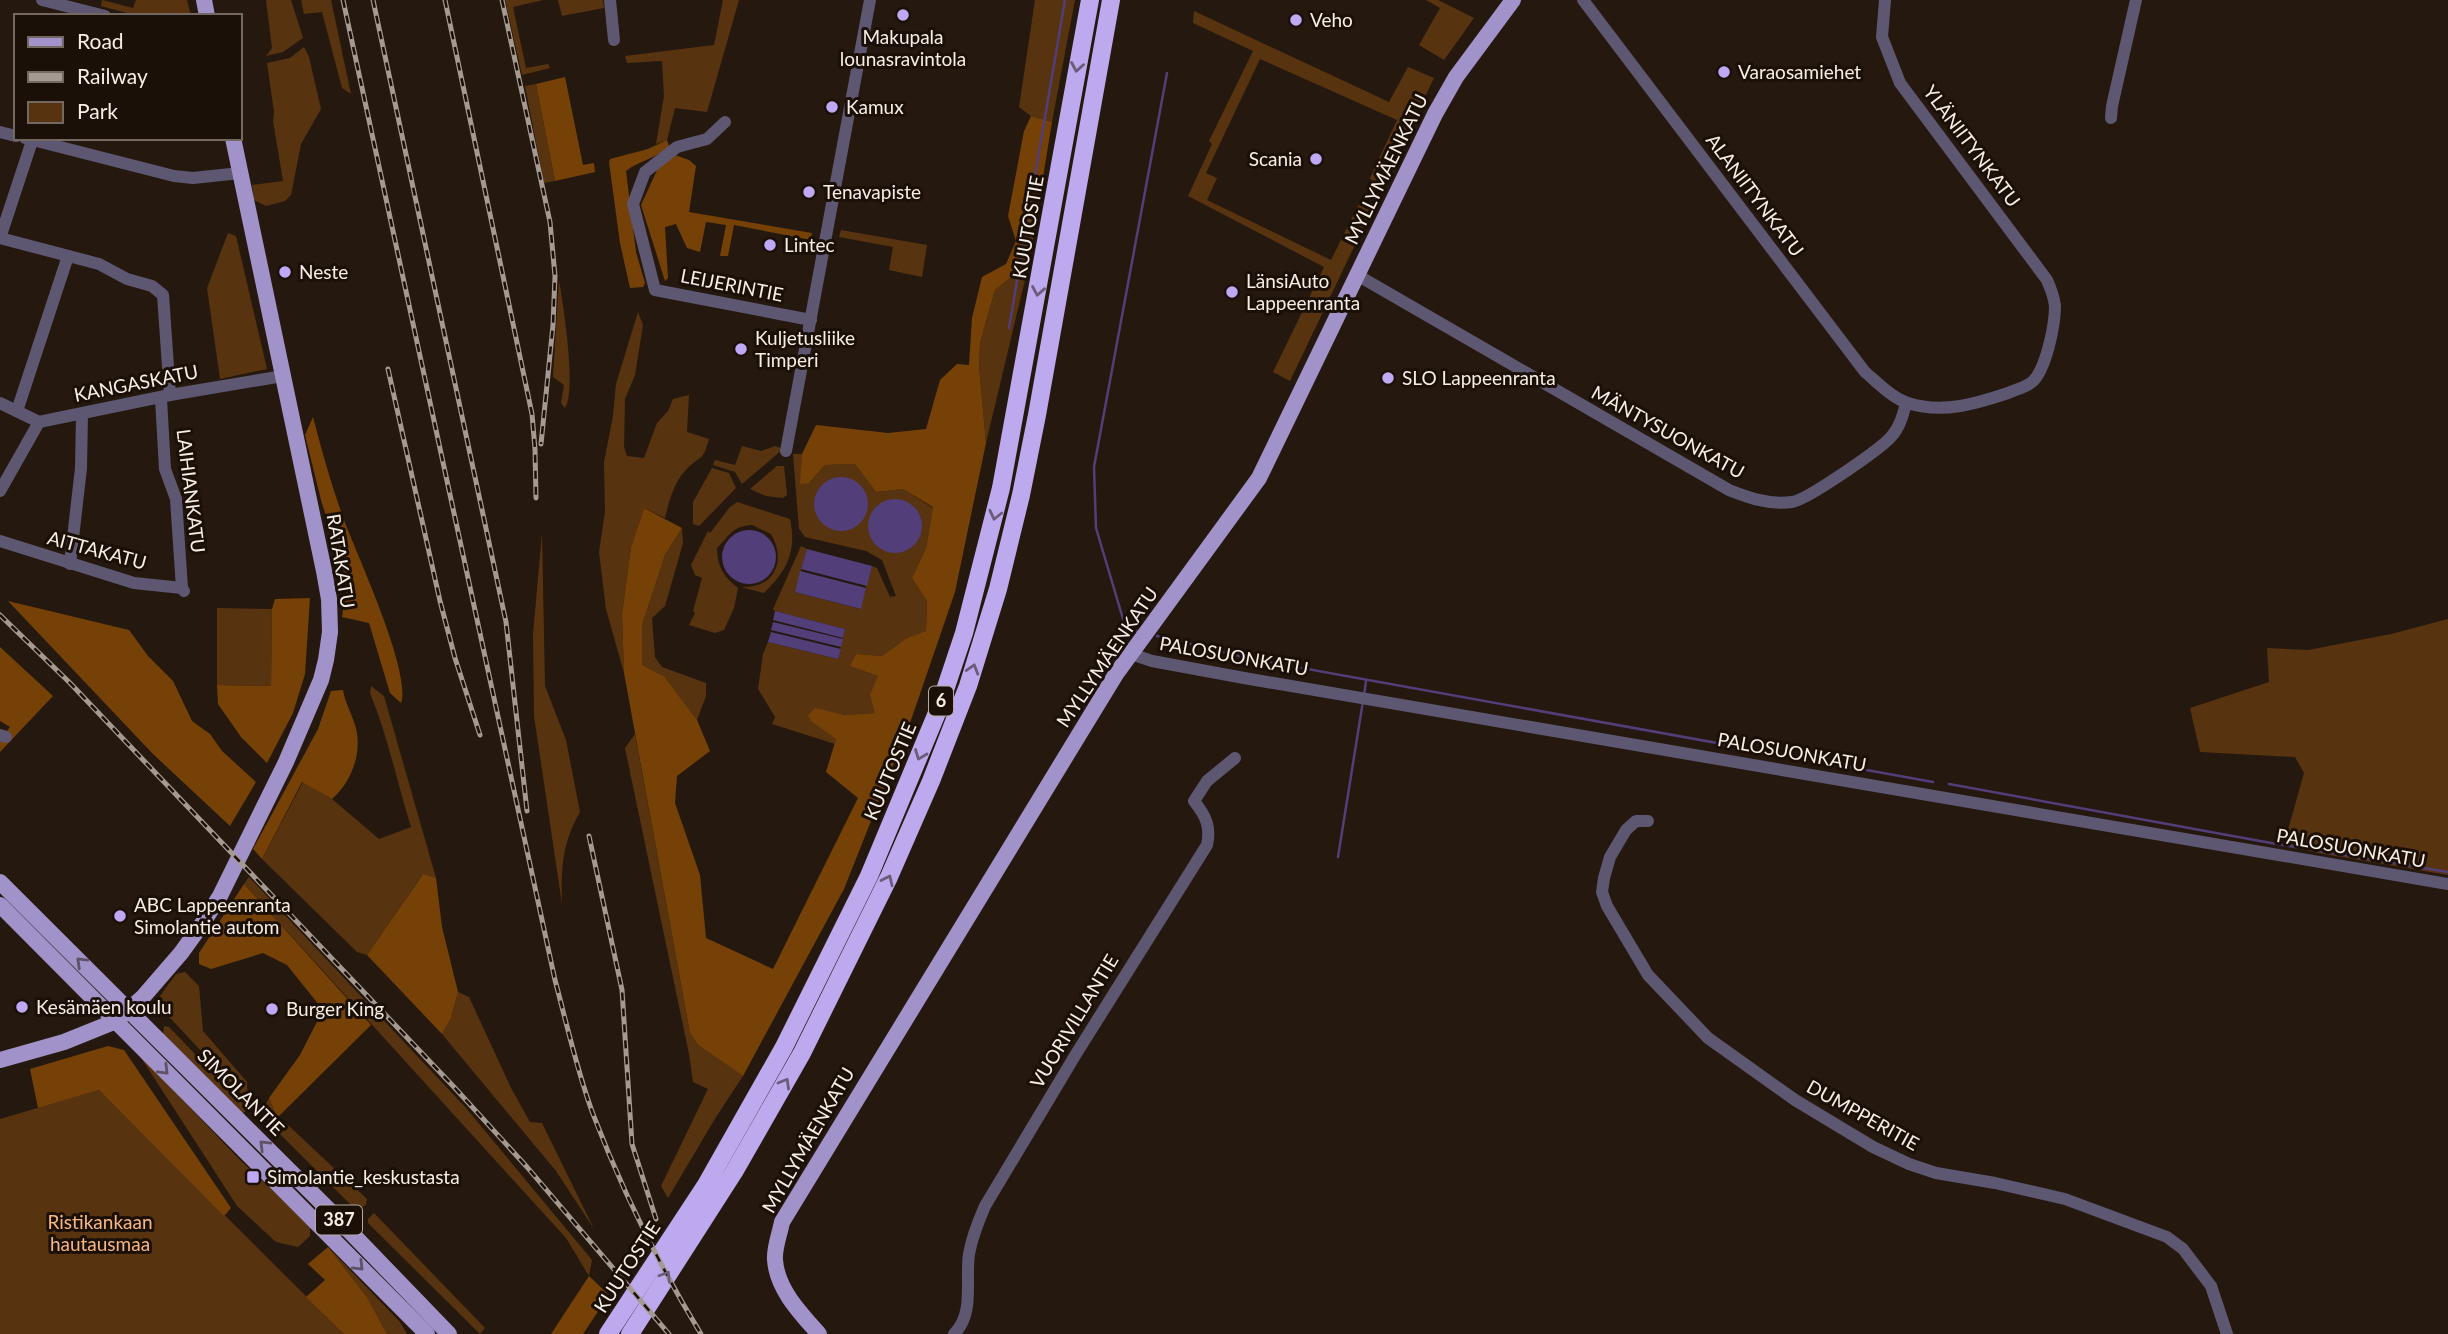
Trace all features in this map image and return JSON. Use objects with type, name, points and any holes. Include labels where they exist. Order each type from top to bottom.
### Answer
[{"type":"highway","name":"KUUTOSTIE","points":[[608,1334],[744,1121],[839,938],[910,780],[939,708],[964,633],[1002,488],[1090,0]]},
{"type":"highway","name":"KUUTOSTIE","points":[[630,1334],[734,1172],[803,1053],[889,877],[931,781],[968,685],[998,589],[1024,482],[1111,0]]},
{"type":"highway","points":[[602,1334],[689,1211]]},
{"type":"main road","name":"MYLLYMÄENKATU","points":[[819,1334],[783,1289],[775,1259],[782,1222],[1080,732],[1131,654],[1259,478],[1435,114],[1456,77],[1513,0]]},
{"type":"main road","name":"RATAKATU","points":[[0,1060],[64,1042],[116,1021],[130,1010],[181,953],[220,896],[286,762],[321,680],[330,632],[328,599],[233,140]]},
{"type":"main road","name":"SIMOLANTIE","points":[[0,882],[357,1238],[449,1334]]},
{"type":"main road","name":"SIMOLANTIE","points":[[0,905],[427,1334]]},
{"type":"street","points":[[42,0],[75,12]]},
{"type":"street","points":[[610,0],[614,40]]},
{"type":"street","points":[[786,451],[870,0]]},
{"type":"street","name":"ALANIITYNKATU","points":[[1583,0],[1864,372],[1906,403]]},
{"type":"street","name":"YLÄNIITYNKATU","points":[[1885,0],[1882,37],[1900,83],[2047,280],[2054,306],[2047,354],[2038,376],[2030,384],[1972,405],[1948,408],[1906,403]]},
{"type":"street","points":[[2111,118],[2136,0]]},
{"type":"street","name":"LEIJERINTIE","points":[[725,122],[707,139],[677,148],[645,172],[633,204],[655,290],[811,320]]},
{"type":"street","points":[[17,411],[68,256],[0,238],[30,140]]},
{"type":"street","points":[[34,140],[174,176],[193,178],[240,173]]},
{"type":"street","name":"LAIHIANKATU","points":[[68,256],[99,264],[127,279],[159,290],[163,295],[165,469],[176,499],[183,590]]},
{"type":"street","name":"MÄNTYSUONKATU","points":[[1357,275],[1729,490],[1759,502],[1794,502],[1831,481],[1891,437],[1902,421],[1906,403]]},
{"type":"street","name":"KANGASKATU","points":[[39,422],[283,376]]},
{"type":"street","points":[[0,403],[39,422],[0,491]]},
{"type":"street","points":[[70,564],[81,468],[82,414]]},
{"type":"street","name":"AITTAKATU","points":[[0,541],[134,583],[183,590]]},
{"type":"street","name":"PALOSUONKATU","points":[[1131,654],[1152,661],[1244,678],[2448,884]]},
{"type":"street","name":"VUORIVILLANTIE","points":[[961,1332],[967,1312],[969,1255],[975,1229],[985,1206],[1207,845],[1210,830],[1203,813],[1194,802],[1207,781],[1235,758]]},
{"type":"street","name":"DUMPPERITIE","points":[[1648,821],[1636,821],[1626,830],[1610,857],[1602,892],[1606,906],[1648,975],[1708,1038],[1795,1100],[1873,1147],[1909,1164],[1936,1173],[2065,1199],[2167,1237],[2183,1249],[2211,1286],[2227,1334]]},
{"type":"green space","points":[[102,0],[133,8],[136,0],[187,0],[190,14],[131,14],[101,6]]},
{"type":"green space","points":[[266,0],[291,0],[303,38],[283,52],[266,56],[272,48]]},
{"type":"green space","points":[[301,0],[331,0],[351,94],[342,88],[322,12],[304,14]]},
{"type":"green space","points":[[505,0],[543,0],[513,7],[526,68],[548,64],[550,68],[522,75]]},
{"type":"green space","points":[[558,0],[603,0],[604,8],[562,16]]},
{"type":"green space","points":[[723,0],[739,0],[707,112],[675,108],[667,140],[656,144],[664,96],[662,61],[627,63],[625,56],[714,45]]},
{"type":"green space","points":[[1035,0],[1075,0],[1052,122],[1031,116],[1019,107]]},
{"type":"green space","points":[[1426,0],[1438,0],[1474,18],[1444,60],[1419,45],[1440,8]]},
{"type":"green space","points":[[1194,11],[1389,102],[1408,67],[1434,78],[1382,187],[1373,183],[1370,178],[1397,120],[1260,59],[1206,173],[1217,178],[1207,200],[1331,260],[1360,202],[1363,199],[1374,205],[1290,381],[1273,372],[1324,267],[1188,196],[1212,144],[1209,141],[1253,51],[1193,23]]},
{"type":"green space","points":[[304,47],[309,57],[321,109],[301,144],[291,195],[285,201],[266,206],[254,200],[252,185],[283,181],[267,63],[290,58]]},
{"type":"green space","points":[[536,84],[555,181],[544,183],[525,86]]},
{"type":"green space","points":[[841,230],[927,245],[922,277],[889,270],[893,247],[839,237]]},
{"type":"green space","points":[[228,233],[236,236],[267,369],[220,379],[207,288]]},
{"type":"green space","points":[[1029,263],[986,443],[979,366],[980,343],[995,290]]},
{"type":"green space","points":[[559,280],[566,326],[570,384],[565,408],[561,403],[564,385],[553,377]]},
{"type":"green space","points":[[638,312],[643,325],[635,375],[625,399],[624,447],[627,456],[644,458],[657,423],[668,411],[673,399],[689,395],[687,432],[709,439],[702,456],[677,482],[665,518],[644,508],[631,547],[622,614],[624,673],[606,609],[599,552],[605,512],[604,462],[616,384]]},
{"type":"green space","points":[[742,446],[761,451],[775,446],[783,449],[742,484],[735,472],[713,465],[715,460],[735,465]]},
{"type":"green space","points":[[793,454],[802,454],[801,483],[809,483],[825,465],[855,464],[876,492],[903,489],[933,508],[926,548],[912,578],[927,601],[926,632],[905,639],[882,656],[856,654],[851,666],[878,676],[875,713],[846,715],[815,709],[836,739],[835,744],[772,724],[775,717],[758,689],[763,654],[768,642],[838,659],[845,629],[773,609],[801,546],[807,549],[795,592],[860,609],[872,566],[877,568],[890,597],[896,596],[882,560],[866,551],[805,537],[799,529]]},
{"type":"green space","points":[[777,466],[784,466],[787,495],[783,498],[766,496],[750,489]]},
{"type":"green space","points":[[712,468],[729,473],[736,488],[699,526],[693,524],[693,502]]},
{"type":"green space","points":[[737,502],[790,519],[791,551],[779,577],[764,593],[741,587],[762,583],[774,571],[778,554],[771,534],[752,525],[739,528],[728,536],[717,548],[718,561],[725,576],[738,588],[734,608],[724,630],[715,633],[689,625],[695,613],[693,611],[702,578],[695,575],[691,565],[708,531],[710,533]]},
{"type":"green space","points":[[682,528],[683,543],[665,606],[652,618],[655,657],[662,667],[706,683],[706,696],[697,720],[664,676],[642,665],[642,625],[665,555]]},
{"type":"green space","points":[[542,533],[545,686],[566,740],[580,812],[569,835],[564,856],[562,904],[534,716],[533,634]]},
{"type":"green space","points":[[217,608],[272,609],[271,686],[217,685]]},
{"type":"green space","points":[[2448,619],[2448,875],[2318,853],[2284,844],[2304,773],[2295,757],[2200,752],[2190,708],[2269,682],[2267,648],[2308,650],[2391,634]]},
{"type":"green space","points":[[371,686],[384,696],[436,878],[422,875],[367,955],[357,952],[262,859],[303,782],[332,799],[379,839],[411,827],[370,693]]},
{"type":"green space","points":[[635,734],[690,1033],[698,1045],[743,1076],[668,1198],[661,1186],[708,1089],[693,1082],[625,748]]},
{"type":"green space","points":[[249,877],[466,1108],[592,1260],[589,1276],[566,1238],[244,884]]},
{"type":"green space","points":[[185,972],[199,986],[203,1031],[247,1082],[248,1101],[157,1004],[176,974]]},
{"type":"green space","points":[[458,992],[469,997],[511,1088],[530,1122],[542,1123],[594,1229],[556,1171],[442,1034],[451,1018]]},
{"type":"green space","points":[[164,1026],[169,1027],[248,1109],[242,1114],[163,1035]]},
{"type":"green space","points":[[138,1053],[239,1159],[310,1225],[310,1236],[298,1247],[276,1242],[237,1206]]},
{"type":"green space","name":"Ristikankaan hautausmaa","points":[[99,1090],[344,1334],[0,1334],[0,1119]]},
{"type":"green space","points":[[269,1098],[277,1118],[367,1199],[366,1205],[356,1210],[275,1129],[265,1114]]},
{"type":"green space","points":[[374,1213],[485,1328],[480,1334],[368,1223]]},
{"type":"green space","points":[[328,1247],[400,1322],[407,1334],[387,1334],[367,1297]]},
{"type":"shaded area","points":[[565,77],[583,165],[594,163],[595,172],[555,181],[536,84]]},
{"type":"shaded area","points":[[1031,116],[1052,122],[1029,263],[995,290],[980,343],[979,366],[986,443],[955,592],[910,723],[844,889],[743,1076],[698,1045],[690,1033],[624,673],[622,614],[631,547],[644,508],[682,528],[665,555],[642,625],[642,665],[664,676],[697,720],[710,751],[677,776],[675,803],[700,875],[706,938],[773,969],[858,798],[826,772],[836,739],[811,721],[808,715],[815,708],[845,715],[875,713],[870,695],[878,676],[850,666],[856,654],[882,656],[905,639],[926,631],[927,601],[912,578],[926,548],[933,507],[903,489],[876,492],[855,464],[825,465],[809,483],[800,484],[802,454],[816,425],[888,433],[926,429],[940,380],[957,364],[969,365],[972,318],[982,277],[1006,264],[1016,241],[1008,216],[1024,131]]},
{"type":"shaded area","points":[[667,140],[669,146],[664,150],[626,171],[636,252],[645,283],[643,287],[630,288],[620,243],[609,162],[610,159],[648,149]]},
{"type":"shaded area","points":[[675,155],[696,166],[689,212],[812,233],[811,240],[734,225],[728,256],[720,256],[726,225],[706,222],[700,252],[687,248],[676,224],[665,227],[668,278],[665,281],[641,205],[658,168]]},
{"type":"shaded area","points":[[313,417],[340,508],[399,667],[401,703],[390,693],[369,623],[342,617],[347,582],[321,500],[305,435]]},
{"type":"shaded area","points":[[846,477],[856,481],[864,489],[868,504],[864,519],[856,527],[836,531],[826,527],[818,519],[814,499],[818,489],[826,481]]},
{"type":"shaded area","points":[[900,499],[910,503],[918,511],[922,526],[918,541],[910,549],[890,553],[880,549],[872,541],[868,521],[872,511],[880,503]]},
{"type":"shaded area","points":[[754,530],[764,534],[772,542],[776,557],[772,572],[764,580],[744,584],[734,580],[726,572],[722,552],[726,542],[734,534]]},
{"type":"shaded area","points":[[807,549],[872,566],[867,586],[801,569]]},
{"type":"shaded area","points":[[800,571],[866,588],[861,609],[795,592]]},
{"type":"shaded area","points":[[310,598],[305,674],[293,713],[267,763],[241,737],[218,704],[217,685],[271,686],[272,609],[275,599]]},
{"type":"shaded area","points":[[8,601],[129,630],[148,656],[173,681],[192,721],[210,734],[222,751],[256,782],[230,826],[153,754]]},
{"type":"shaded area","points":[[775,611],[845,629],[843,638],[773,620]]},
{"type":"shaded area","points":[[773,622],[843,639],[841,647],[771,630]]},
{"type":"shaded area","points":[[771,632],[841,649],[838,659],[768,642]]},
{"type":"shaded area","points":[[0,647],[53,696],[0,752],[0,740],[10,727],[0,721]]},
{"type":"shaded area","points":[[343,690],[358,742],[351,774],[332,799],[302,782],[262,859],[253,849],[318,729],[331,691]]},
{"type":"shaded area","points":[[423,874],[436,878],[442,927],[458,992],[451,1018],[442,1034],[367,955]]},
{"type":"shaded area","points":[[244,884],[371,1025],[277,1118],[269,1098],[300,1055],[323,1010],[287,965],[263,953],[211,969],[199,964],[199,953]]},
{"type":"shaded area","points":[[108,1046],[124,1050],[231,1208],[224,1216],[99,1090],[38,1108],[30,1069]]},
{"type":"shaded area","points":[[328,1247],[367,1297],[387,1334],[344,1334],[306,1297],[325,1280],[308,1264]]},
{"type":"shaded area","points":[[589,1276],[609,1295],[583,1334],[551,1334]]},
{"type":"waterway","points":[[1009,328],[1065,0]]},
{"type":"waterway","points":[[1139,632],[1126,629],[1096,528],[1094,467],[1167,73]]},
{"type":"waterway","points":[[1157,636],[1252,659],[1933,782]]},
{"type":"waterway","points":[[1364,695],[1366,681]]},
{"type":"waterway","points":[[1338,857],[1363,701]]},
{"type":"waterway","points":[[1949,784],[2271,843],[2448,872]]},
{"type":"railway","points":[[343,0],[572,1048],[593,1114],[616,1171],[670,1281],[701,1334]]},
{"type":"railway","points":[[373,0],[506,622],[527,811]]},
{"type":"railway","points":[[445,0],[532,414],[536,498]]},
{"type":"railway","points":[[502,0],[550,222],[555,276],[541,444]]},
{"type":"railway","points":[[388,369],[440,601],[480,735]]},
{"type":"railway","points":[[0,615],[70,683],[454,1087],[527,1167],[669,1334]]},
{"type":"railway","points":[[589,836],[622,990],[632,1144],[656,1219]]},
{"type":"place","name":"Makupala lounasravintola","points":[[903,15]]},
{"type":"place","name":"Veho","points":[[1296,20]]},
{"type":"place","name":"Varaosamiehet","points":[[1724,72]]},
{"type":"place","name":"Kamux","points":[[832,107]]},
{"type":"place","name":"Scania","points":[[1316,159]]},
{"type":"place","name":"Tenavapiste","points":[[809,192]]},
{"type":"place","name":"Lintec","points":[[770,245]]},
{"type":"place","name":"Neste","points":[[285,272]]},
{"type":"place","name":"LänsiAuto Lappeenranta","points":[[1232,292]]},
{"type":"place","name":"Kuljetusliike Timperi","points":[[741,349]]},
{"type":"place","name":"SLO Lappeenranta","points":[[1388,378]]},
{"type":"place","name":"ABC Lappeenranta Simolantie autom","points":[[120,916]]},
{"type":"place","name":"Kesämäen koulu","points":[[22,1007]]},
{"type":"place","name":"Burger King","points":[[272,1009]]},
{"type":"place","name":"Simolantie_keskustasta","points":[[253,1177]]}]
